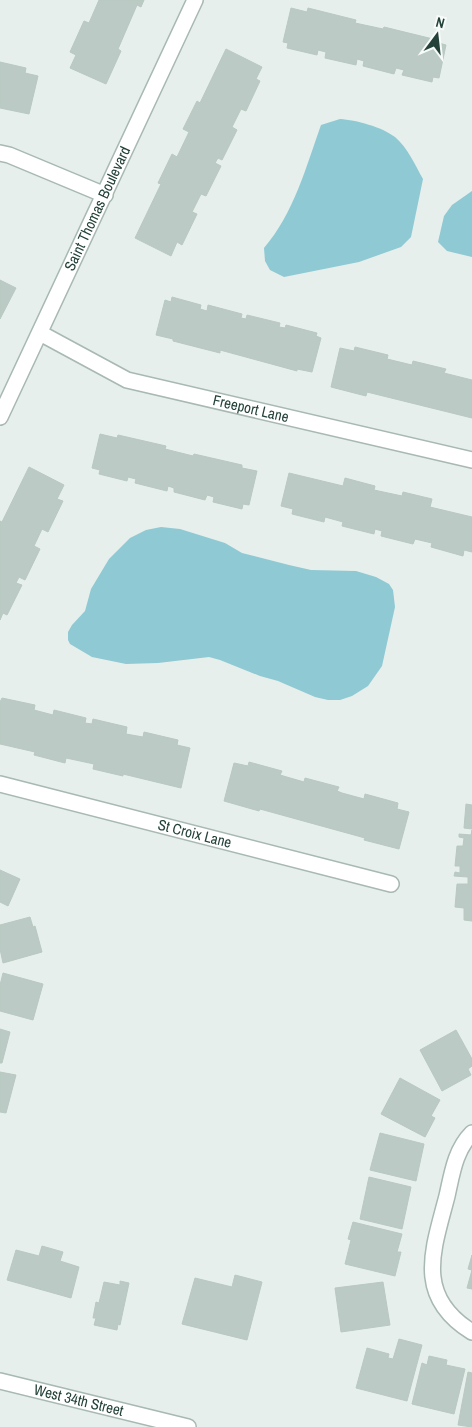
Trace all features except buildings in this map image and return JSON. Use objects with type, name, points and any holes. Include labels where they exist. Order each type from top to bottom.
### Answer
[{"type":"street","name":"Saint Thomas Boulevard","points":[[0,417],[195,0]]},
{"type":"street","points":[[0,153],[9,155],[104,195]]},
{"type":"street","name":"Freeport Lane","points":[[40,333],[127,380],[472,460]]},
{"type":"street","name":"St Croix Lane","points":[[0,784],[391,884]]},
{"type":"street","points":[[472,1133],[463,1144],[456,1160],[434,1244],[432,1265],[435,1286],[443,1304],[448,1312],[472,1332]]},
{"type":"street","name":"West 34th Street","points":[[0,1380],[188,1427]]},
{"type":"water","points":[[340,119],[369,125],[390,133],[400,141],[411,157],[423,179],[411,237],[401,247],[359,262],[284,277],[270,270],[265,261],[264,248],[291,205],[321,125]]},
{"type":"water","points":[[472,191],[472,257],[447,251],[438,242],[444,216],[452,205]]},
{"type":"water","points":[[161,527],[180,529],[225,543],[242,553],[289,565],[311,570],[356,571],[376,577],[389,584],[393,590],[395,607],[382,666],[368,686],[352,696],[340,700],[328,700],[315,697],[278,681],[209,657],[158,663],[126,664],[92,657],[70,644],[68,632],[85,611],[91,589],[109,559],[130,538],[146,530]]}]
